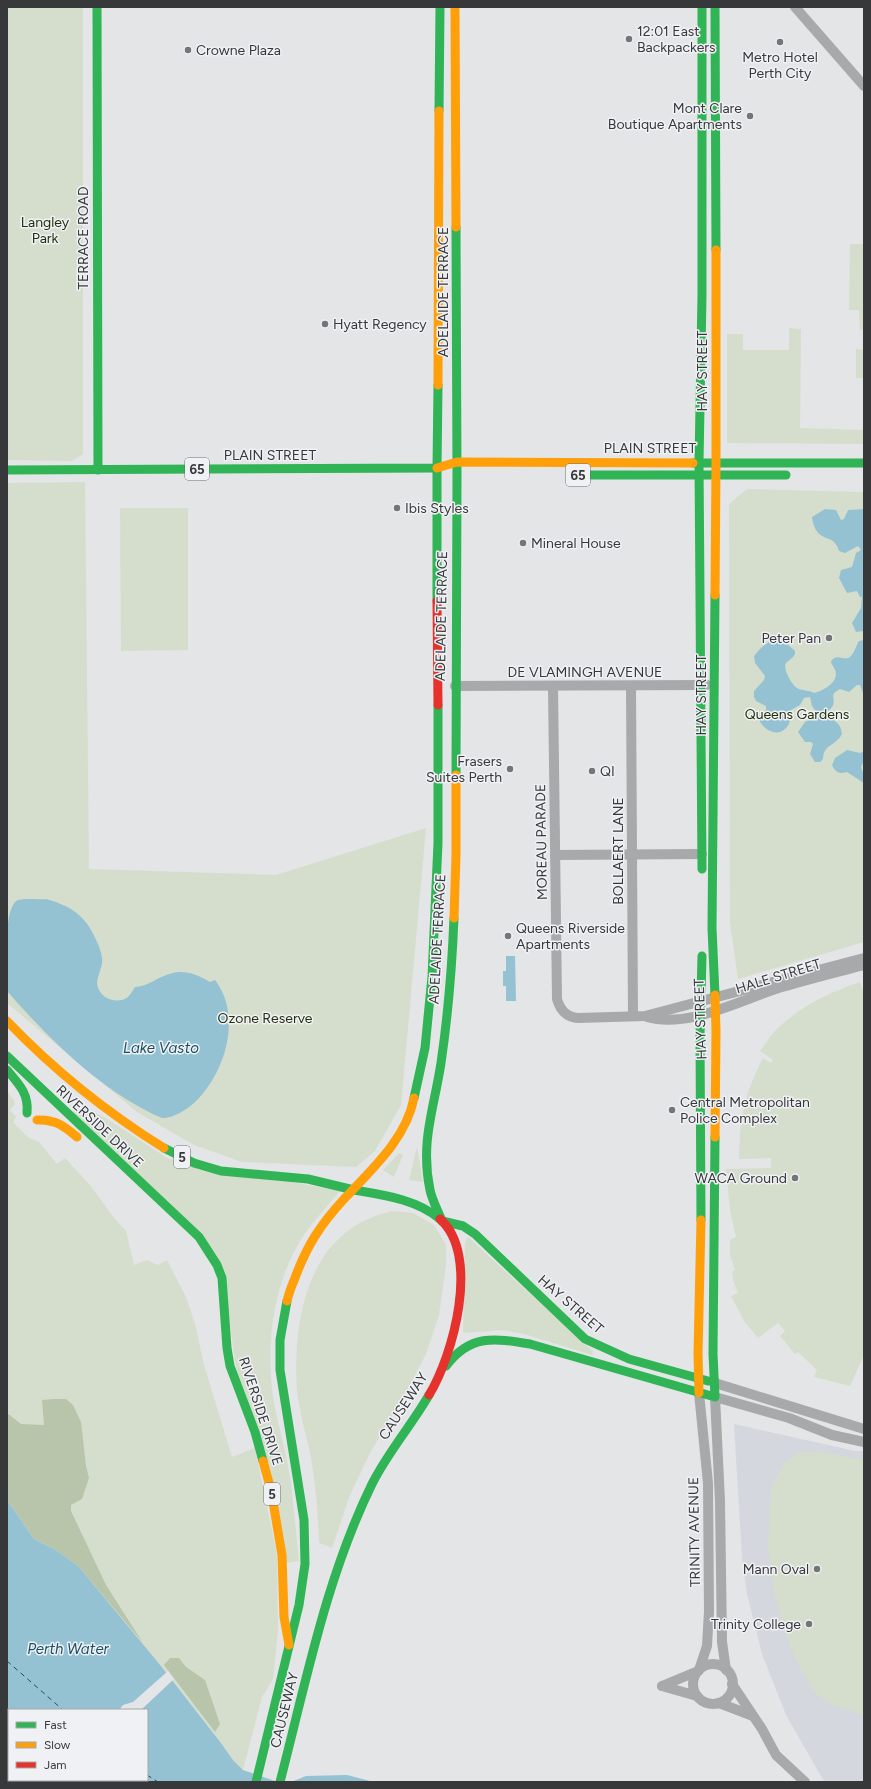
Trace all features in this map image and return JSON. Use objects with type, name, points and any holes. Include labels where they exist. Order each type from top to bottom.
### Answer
[{"type":"main road","name":"TERRACE ROAD","points":[[97,7],[98,470]]},
{"type":"main road","name":"ADELAIDE TERRACE","points":[[354,1190],[373,1170],[389,1148],[412,1109],[425,1048],[432,977],[438,843],[437,468],[440,7]]},
{"type":"main road","name":"ADELAIDE TERRACE","points":[[442,1221],[430,1191],[426,1157],[428,1134],[441,1064],[452,970],[456,855],[454,686],[457,474],[455,7]]},
{"type":"main road","name":"HAY STREET","points":[[702,7],[702,295],[699,462],[702,686],[702,878]]},
{"type":"main road","name":"HAY STREET","points":[[715,7],[716,462],[712,928],[715,1012],[713,1354],[715,1397]]},
{"type":"main road","name":"PLAIN STREET","points":[[7,470],[437,468],[457,462],[864,463]]},
{"type":"main road","name":"PLAIN STREET","points":[[437,468],[457,474],[468,474]]},
{"type":"main road","name":"PLAIN STREET","points":[[575,475],[793,475]]},
{"type":"main road","name":"HAY STREET","points":[[699,1393],[698,1354],[702,1123],[702,948]]},
{"type":"main road","name":"RIVERSIDE DRIVE","points":[[7,1021],[30,1046],[87,1096],[130,1127],[177,1156],[210,1169],[239,1174],[293,1177],[327,1182],[354,1190]]},
{"type":"main road","name":"RIVERSIDE DRIVE","points":[[7,1056],[199,1237],[217,1265],[222,1278],[225,1297],[227,1348],[230,1366],[255,1432],[264,1461],[278,1521],[282,1555],[284,1617],[289,1645]]},
{"type":"main road","points":[[7,1070],[25,1091],[29,1101],[27,1113]]},
{"type":"main road","points":[[37,1120],[48,1119],[62,1124],[85,1145]]},
{"type":"main road","points":[[118,1174],[123,1178],[142,1184]]},
{"type":"main road","name":"CAUSEWAY","points":[[256,1782],[299,1606],[305,1564],[304,1520],[282,1391],[280,1340],[288,1296],[304,1254],[316,1233],[354,1190],[390,1198],[427,1210],[442,1221],[453,1237],[456,1246],[459,1262],[460,1289],[453,1336],[439,1378],[423,1406],[379,1470],[348,1540],[322,1616],[280,1782]]},
{"type":"main road","name":"HAY STREET","points":[[442,1221],[464,1226],[475,1234],[569,1325],[585,1339],[600,1348],[620,1356],[715,1383]]},
{"type":"main road","points":[[439,1378],[449,1360],[459,1350],[471,1342],[493,1339],[508,1340],[530,1344],[715,1397]]},
{"type":"street","points":[[795,7],[864,86]]},
{"type":"street","name":"DE VLAMINGH AVENUE","points":[[454,686],[715,685]]},
{"type":"street","name":"MOREAU PARADE","points":[[553,686],[557,998],[564,1012],[574,1017],[633,1016]]},
{"type":"street","name":"BOLLAERT LANE","points":[[631,686],[633,1016]]},
{"type":"street","points":[[555,855],[702,854]]},
{"type":"street","name":"HALE STREET","points":[[645,1016],[864,958]]},
{"type":"street","name":"HALE STREET","points":[[645,1016],[656,1019],[670,1019],[715,1012],[781,987],[864,965]]},
{"type":"street","points":[[633,1016],[645,1016]]},
{"type":"street","points":[[715,1383],[864,1429]]},
{"type":"street","name":"TRINITY AVENUE","points":[[699,1393],[708,1484],[709,1604],[708,1646],[699,1670]]},
{"type":"street","points":[[715,1397],[789,1418],[832,1435],[864,1442]]},
{"type":"street","name":"TRINITY AVENUE","points":[[715,1397],[720,1501],[722,1642],[726,1670]]},
{"type":"street","points":[[719,1703],[730,1694],[732,1684],[731,1677],[726,1670],[718,1665],[711,1665],[662,1686],[697,1696],[709,1704],[719,1703],[753,1716]]},
{"type":"street","points":[[697,1696],[693,1686],[699,1670]]},
{"type":"street","points":[[732,1684],[762,1729],[776,1755],[805,1782]]},
{"type":"shaded area","name":"Trinity College","points":[[734,1424],[855,1451],[864,1451],[864,1782],[826,1782],[822,1778],[786,1715],[762,1654],[747,1594],[742,1558]]},
{"type":"green space","name":"Langley Park","points":[[7,7],[83,7],[83,454],[72,461],[7,460]]},
{"type":"green space","points":[[850,244],[864,244],[864,330],[860,330],[859,310],[849,310]]},
{"type":"green space","points":[[789,328],[801,329],[800,428],[864,430],[864,444],[727,443],[727,334],[743,334],[743,350],[789,350]]},
{"type":"green space","points":[[856,349],[864,350],[864,378],[856,378]]},
{"type":"green space","name":"Ozone Reserve","points":[[85,482],[89,869],[276,875],[426,828],[401,1105],[375,1151],[356,1167],[242,1162],[194,1145],[137,1112],[7,1003],[7,483]]},
{"type":"green space","name":"Queens Gardens","points":[[747,489],[864,492],[864,942],[738,979],[730,923],[729,504]]},
{"type":"green space","points":[[120,508],[188,508],[188,650],[121,651]]},
{"type":"green space","name":"WACA Ground","points":[[860,982],[864,995],[864,1355],[850,1386],[814,1377],[817,1370],[798,1352],[795,1354],[780,1336],[785,1331],[778,1323],[758,1338],[744,1321],[731,1296],[738,1293],[733,1280],[732,1272],[735,1270],[730,1255],[730,1240],[736,1237],[730,1210],[726,1169],[771,1168],[771,1158],[739,1159],[742,1118],[751,1083],[763,1058],[771,1063],[773,1060],[760,1051],[767,1041],[788,1019],[807,1006],[838,990]]},
{"type":"green space","points":[[7,1091],[14,1100],[15,1104],[10,1110],[16,1117],[13,1122],[29,1138],[39,1142],[57,1164],[65,1158],[90,1185],[115,1219],[126,1231],[134,1265],[147,1260],[158,1265],[167,1260],[186,1297],[195,1324],[204,1365],[232,1457],[255,1448],[277,1555],[278,1630],[273,1679],[262,1697],[243,1770],[233,1760],[161,1666],[79,1567],[56,1550],[7,1500]]},
{"type":"green space","points":[[78,1105],[104,1117],[169,1159],[340,1191],[309,1228],[290,1259],[277,1298],[273,1319],[270,1362],[271,1383],[291,1483],[299,1561],[286,1563],[237,1374],[221,1263],[72,1114]]},
{"type":"green space","points":[[417,1147],[423,1182],[409,1180]]},
{"type":"green space","points":[[399,1153],[403,1155],[394,1177],[383,1170]]},
{"type":"green space","points":[[394,1211],[413,1213],[434,1225],[446,1245],[446,1265],[439,1315],[426,1354],[411,1383],[370,1453],[350,1495],[332,1548],[319,1543],[313,1469],[301,1416],[297,1390],[296,1362],[298,1333],[303,1306],[312,1279],[325,1255],[342,1235],[365,1220]]},
{"type":"green space","points":[[468,1237],[593,1351],[592,1355],[524,1334],[503,1330],[463,1332],[465,1243]]},
{"type":"green space","points":[[66,1399],[73,1405],[81,1422],[86,1466],[89,1478],[82,1499],[71,1505],[71,1511],[106,1585],[143,1643],[79,1567],[56,1550],[34,1539],[7,1500],[7,1413],[21,1424],[44,1425],[42,1400]]},
{"type":"green space","name":"Mann Oval","points":[[800,1452],[821,1452],[864,1460],[864,1715],[826,1702],[811,1688],[795,1658],[783,1626],[774,1592],[768,1546],[771,1487],[785,1462]]},
{"type":"green space","points":[[170,1658],[179,1658],[186,1667],[205,1680],[220,1724],[215,1732],[164,1665]]},
{"type":"water","points":[[825,509],[836,510],[841,520],[844,519],[848,510],[864,509],[864,631],[856,632],[852,623],[861,608],[862,597],[860,597],[857,591],[847,593],[839,578],[841,570],[852,567],[856,553],[861,550],[858,546],[845,553],[839,551],[837,545],[833,541],[817,532],[812,517]]},
{"type":"water","points":[[777,640],[786,643],[795,651],[795,654],[785,666],[791,682],[801,690],[814,693],[826,688],[833,682],[836,674],[831,661],[836,657],[848,658],[851,656],[859,641],[864,640],[864,696],[860,685],[857,685],[849,692],[840,689],[834,693],[833,705],[827,712],[840,726],[842,734],[825,750],[823,759],[820,762],[815,762],[810,754],[813,744],[811,742],[805,742],[798,732],[805,722],[819,716],[812,706],[810,697],[804,698],[800,705],[791,710],[789,724],[782,731],[769,731],[762,725],[758,717],[766,710],[766,706],[756,701],[754,691],[764,680],[765,676],[755,663],[754,656],[764,645]]},
{"type":"water","points":[[847,750],[860,753],[864,751],[864,761],[861,767],[864,775],[864,783],[847,772],[838,772],[832,765],[835,758]]},
{"type":"water","name":"Lake Vasto","points":[[21,899],[46,899],[64,905],[78,914],[93,933],[102,958],[97,980],[98,987],[104,996],[112,1000],[124,999],[129,996],[135,987],[145,985],[173,973],[191,973],[210,982],[215,980],[223,994],[228,1010],[229,1027],[227,1044],[222,1061],[214,1077],[205,1091],[184,1111],[171,1117],[162,1118],[119,1094],[78,1063],[59,1046],[7,991],[7,927],[13,905]]},
{"type":"water","points":[[506,956],[515,956],[516,1001],[506,1001],[506,986],[503,986],[503,971],[506,971]]},
{"type":"water","name":"Perth Water","points":[[7,1500],[34,1539],[56,1550],[79,1567],[161,1666],[233,1760],[243,1770],[278,1782],[7,1782]]},
{"type":"water","points":[[347,1775],[374,1782],[291,1782],[306,1776]]},
{"type":"pier","points":[[168,1671],[174,1679],[142,1709],[120,1709],[123,1705],[133,1702]]},
{"type":"ferry route","points":[[7,1661],[62,1709]]},
{"type":"ferry route","points":[[148,1776],[158,1782]]},
{"type":"traffic: fast","points":[[97,7],[98,470]]},
{"type":"traffic: fast","points":[[439,111],[440,7]]},
{"type":"traffic: fast","points":[[699,462],[702,295],[702,7]]},
{"type":"traffic: fast","points":[[715,7],[716,250]]},
{"type":"traffic: fast","points":[[456,227],[457,473]]},
{"type":"traffic: fast","points":[[7,470],[437,468],[438,385]]},
{"type":"traffic: fast","points":[[699,462],[702,869]]},
{"type":"traffic: fast","points":[[693,463],[864,463]]},
{"type":"traffic: fast","points":[[437,468],[437,601]]},
{"type":"traffic: fast","points":[[456,775],[457,475]]},
{"type":"traffic: fast","points":[[587,475],[786,475]]},
{"type":"traffic: fast","points":[[715,595],[712,928],[715,995]]},
{"type":"traffic: fast","points":[[414,1098],[425,1048],[432,977],[438,843],[438,705]]},
{"type":"traffic: fast","points":[[442,1221],[430,1190],[427,1173],[427,1141],[446,1027],[454,918]]},
{"type":"traffic: fast","points":[[701,1220],[700,1035],[702,956]]},
{"type":"traffic: fast","points":[[7,1056],[199,1237],[217,1265],[222,1278],[227,1348],[230,1366],[255,1432],[263,1461]]},
{"type":"traffic: fast","points":[[7,1070],[25,1095],[27,1113]]},
{"type":"traffic: fast","points":[[446,1366],[464,1348],[474,1343],[505,1340],[530,1344],[715,1397],[713,1354],[715,1137]]},
{"type":"traffic: fast","points":[[164,1148],[194,1163],[221,1171],[308,1179],[354,1190]]},
{"type":"traffic: fast","points":[[354,1190],[388,1196],[410,1202],[431,1212],[440,1219]]},
{"type":"traffic: fast","points":[[442,1221],[463,1226],[475,1234],[585,1339],[629,1359],[708,1381]]},
{"type":"traffic: fast","points":[[256,1782],[299,1605],[305,1564],[304,1520],[280,1370],[280,1340],[287,1301]]},
{"type":"traffic: fast","points":[[280,1782],[318,1631],[342,1556],[356,1520],[378,1472],[429,1395]]},
{"type":"traffic: slow","points":[[455,7],[456,227]]},
{"type":"traffic: slow","points":[[438,385],[439,111]]},
{"type":"traffic: slow","points":[[716,250],[716,462]]},
{"type":"traffic: slow","points":[[437,468],[457,462],[693,463]]},
{"type":"traffic: slow","points":[[715,595],[716,464]]},
{"type":"traffic: slow","points":[[454,918],[456,775]]},
{"type":"traffic: slow","points":[[715,995],[715,1137]]},
{"type":"traffic: slow","points":[[7,1021],[43,1056],[81,1089],[122,1120],[164,1148]]},
{"type":"traffic: slow","points":[[287,1301],[304,1255],[315,1236],[336,1208],[376,1165],[396,1140],[404,1127],[414,1098]]},
{"type":"traffic: slow","points":[[37,1120],[59,1124],[77,1137]]},
{"type":"traffic: slow","points":[[699,1393],[698,1354],[701,1220]]},
{"type":"traffic: slow","points":[[263,1461],[271,1490],[282,1555],[284,1617],[289,1645]]},
{"type":"traffic: jam","points":[[437,601],[438,705]]},
{"type":"traffic: jam","points":[[429,1395],[447,1356],[454,1332],[459,1306],[461,1280],[459,1256],[452,1235],[440,1219]]},
{"type":"place","name":"12:01 East Backpackers","points":[[629,39]]},
{"type":"place","name":"Metro Hotel Perth City","points":[[780,42]]},
{"type":"place","name":"Crowne Plaza","points":[[188,50]]},
{"type":"place","name":"Mont Clare Boutique Apartments","points":[[750,116]]},
{"type":"place","name":"Hyatt Regency","points":[[325,324]]},
{"type":"place","name":"Ibis Styles","points":[[397,508]]},
{"type":"place","name":"Mineral House","points":[[523,543]]},
{"type":"place","name":"Peter Pan","points":[[829,638]]},
{"type":"place","name":"Frasers Suites Perth","points":[[510,769]]},
{"type":"place","name":"QI","points":[[592,771]]},
{"type":"place","name":"Queens Riverside Apartments","points":[[508,936]]},
{"type":"place","name":"Central Metropolitan Police Complex","points":[[672,1110]]},
{"type":"place","name":"WACA Ground","points":[[795,1178]]},
{"type":"place","name":"Mann Oval","points":[[817,1569]]},
{"type":"place","name":"Trinity College","points":[[809,1624]]}]
